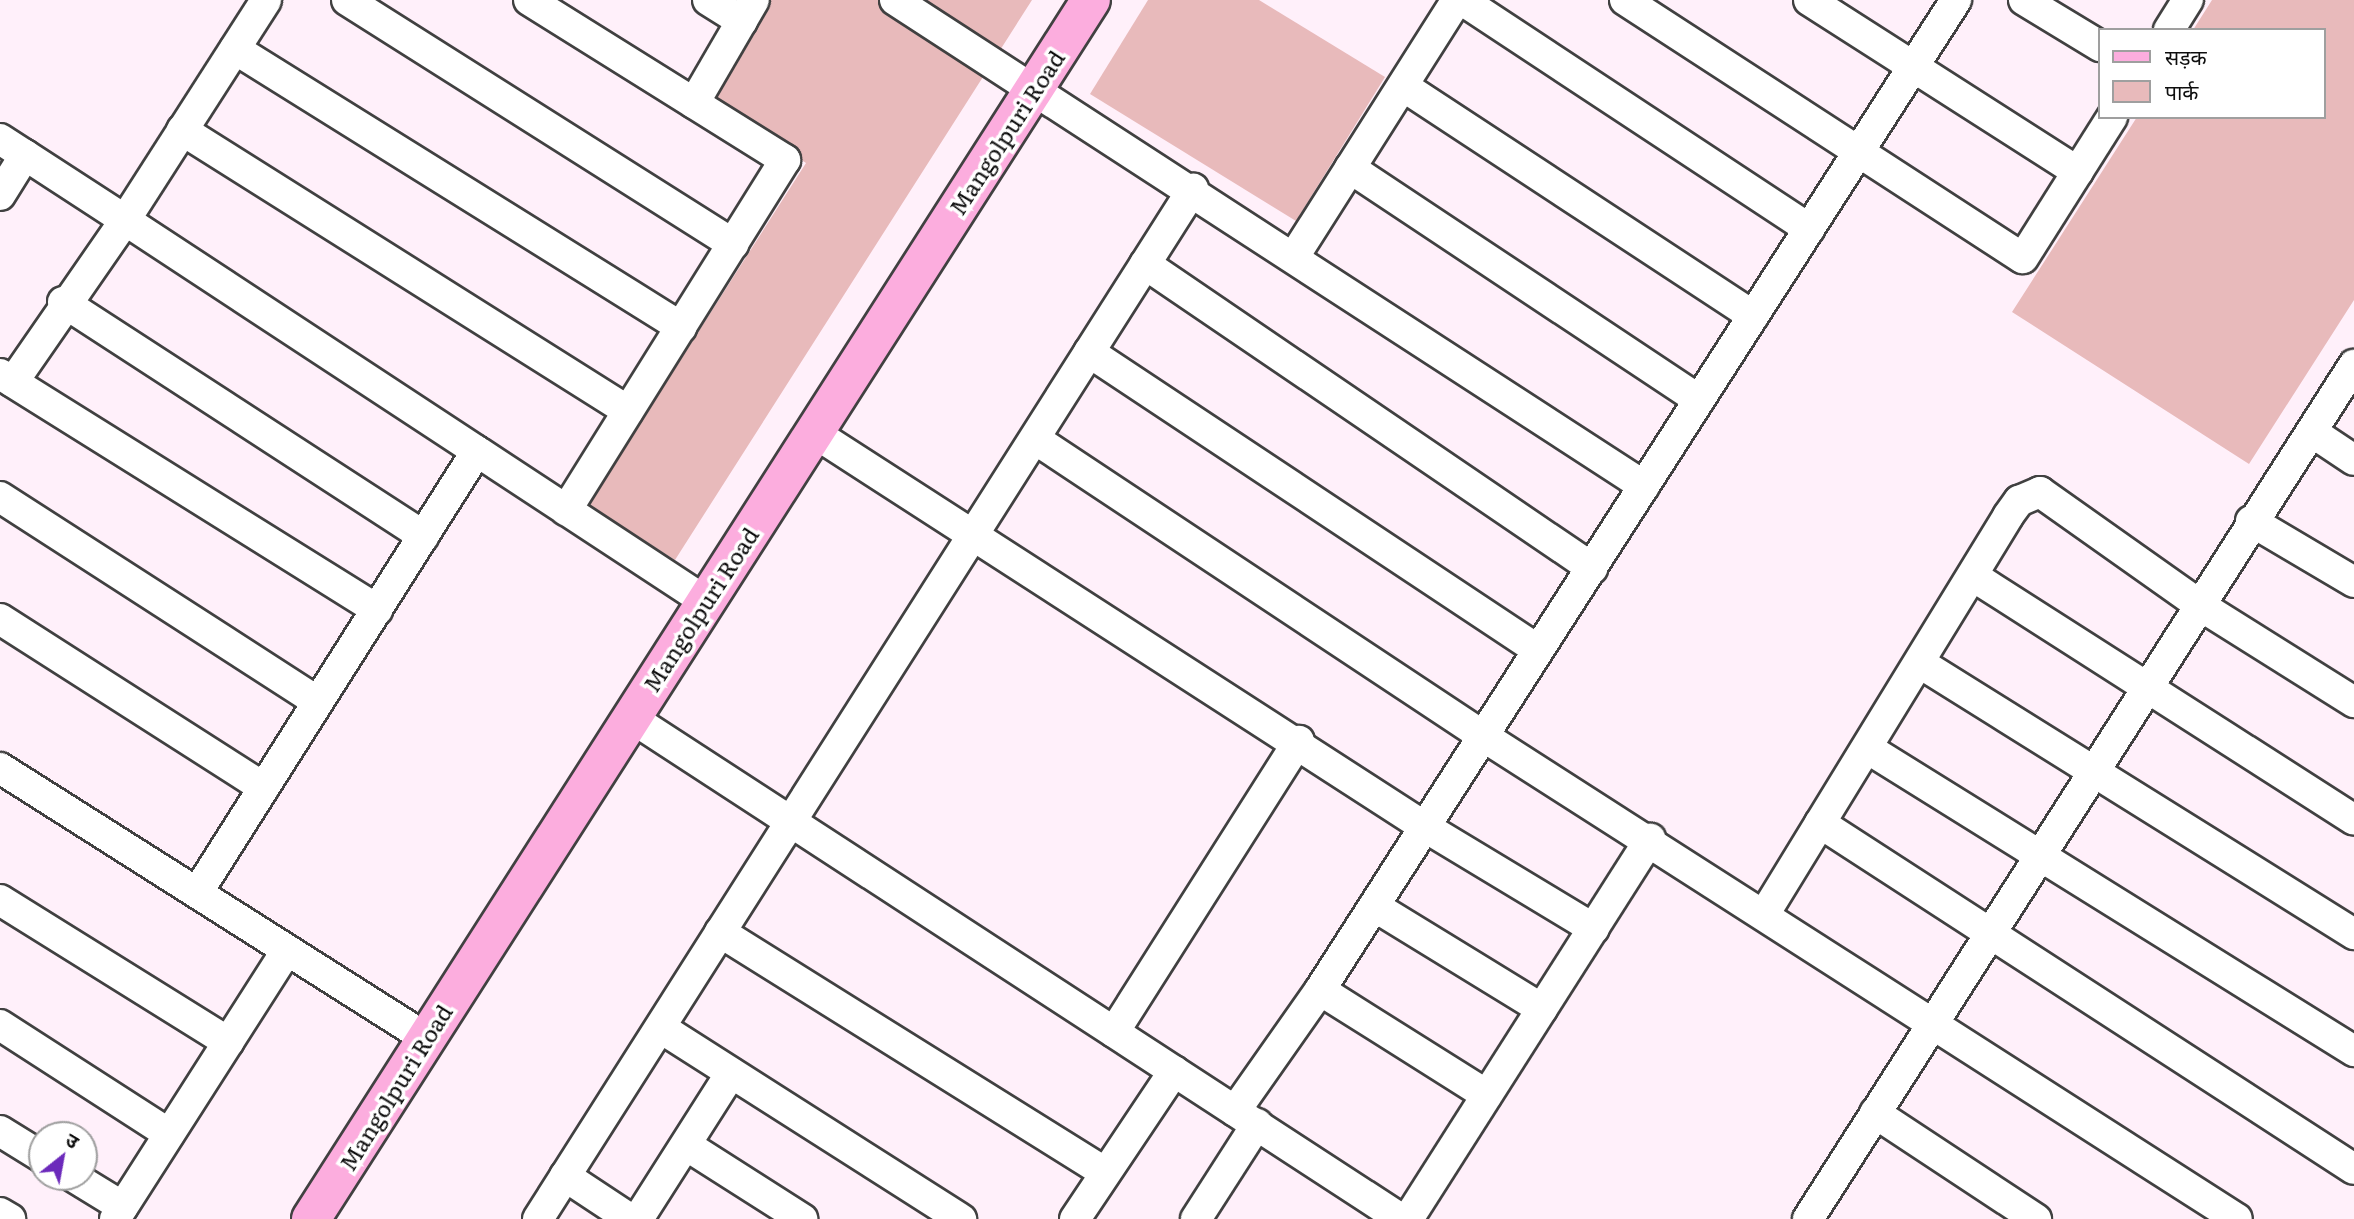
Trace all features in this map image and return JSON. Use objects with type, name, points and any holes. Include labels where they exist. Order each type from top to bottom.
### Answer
[{"type":"street","points":[[266,0],[125,220],[6,378],[377,610]]},
{"type":"street","points":[[347,0],[733,244]]},
{"type":"street","points":[[529,0],[785,160],[566,510]]},
{"type":"street","points":[[694,103],[748,10],[708,0]]},
{"type":"street","points":[[895,0],[1035,86],[1644,486]]},
{"type":"street","name":"Mangolpuri Road","points":[[311,1219],[1091,0]]},
{"type":"street","points":[[1295,255],[1460,0],[1809,229]]},
{"type":"street","points":[[1625,0],[2022,258],[2111,119]]},
{"type":"street","points":[[1809,0],[1912,69],[2078,172]]},
{"type":"street","points":[[1196,1219],[1246,1118],[1320,990],[1956,0]]},
{"type":"street","points":[[2024,0],[2098,45]]},
{"type":"street","points":[[2170,28],[2188,0]]},
{"type":"street","points":[[235,49],[681,327]]},
{"type":"street","points":[[1403,86],[1753,316]]},
{"type":"street","points":[[183,130],[628,411]]},
{"type":"street","points":[[0,139],[705,601]]},
{"type":"street","points":[[0,195],[25,155]]},
{"type":"street","points":[[1350,168],[1699,400]]},
{"type":"street","points":[[538,1219],[793,822],[1193,189]]},
{"type":"street","points":[[1145,264],[1592,568]]},
{"type":"street","points":[[63,302],[424,536]]},
{"type":"street","points":[[1089,352],[1538,650]]},
{"type":"street","points":[[1808,1219],[1990,933],[2097,774],[2251,521],[2354,365]]},
{"type":"street","points":[[813,432],[1299,741],[1425,827],[1594,929]]},
{"type":"street","points":[[2312,432],[2354,460]]},
{"type":"street","points":[[1035,439],[1483,736],[1650,839],[2237,1219]]},
{"type":"street","points":[[197,893],[477,451]]},
{"type":"street","points":[[1765,913],[2019,500],[2040,492],[2201,606],[2354,702]]},
{"type":"street","points":[[0,497],[318,702]]},
{"type":"street","points":[[2251,521],[2354,582]]},
{"type":"street","points":[[1973,576],[2354,820]]},
{"type":"street","points":[[0,619],[264,788]]},
{"type":"street","points":[[1920,663],[2354,934]]},
{"type":"street","points":[[630,717],[1401,1219]]},
{"type":"street","points":[[1114,1032],[1299,741]]},
{"type":"street","points":[[1867,748],[2354,1051]]},
{"type":"street","points":[[0,768],[426,1038]]},
{"type":"street","points":[[1821,823],[2354,1169]]},
{"type":"street","points":[[1408,1219],[1650,839]]},
{"type":"street","points":[[0,900],[228,1042]]},
{"type":"street","points":[[1374,906],[1542,1009]]},
{"type":"street","points":[[720,932],[1105,1173]]},
{"type":"street","points":[[92,1191],[119,1213],[287,950]]},
{"type":"street","points":[[1320,990],[1487,1095]]},
{"type":"street","points":[[0,1025],[169,1135]]},
{"type":"street","points":[[661,1028],[961,1219]]},
{"type":"street","points":[[1075,1219],[1174,1071]]},
{"type":"street","points":[[638,1219],[731,1073]]},
{"type":"street","points":[[1875,1113],[2036,1219]]},
{"type":"street","points":[[0,1131],[28,1148]]},
{"type":"street","points":[[686,1145],[802,1219]]},
{"type":"street","points":[[565,1176],[630,1219]]},
{"type":"street","points":[[0,1213],[10,1219]]},
{"type":"green space","points":[[769,0],[1032,0],[675,560],[588,505],[806,163],[706,99]]},
{"type":"green space","points":[[1148,0],[1259,0],[1385,77],[1296,221],[1090,94]]},
{"type":"green space","points":[[2212,0],[2354,0],[2354,300],[2249,464],[2012,312],[2136,119],[2326,119],[2326,28],[2194,28]]}]
